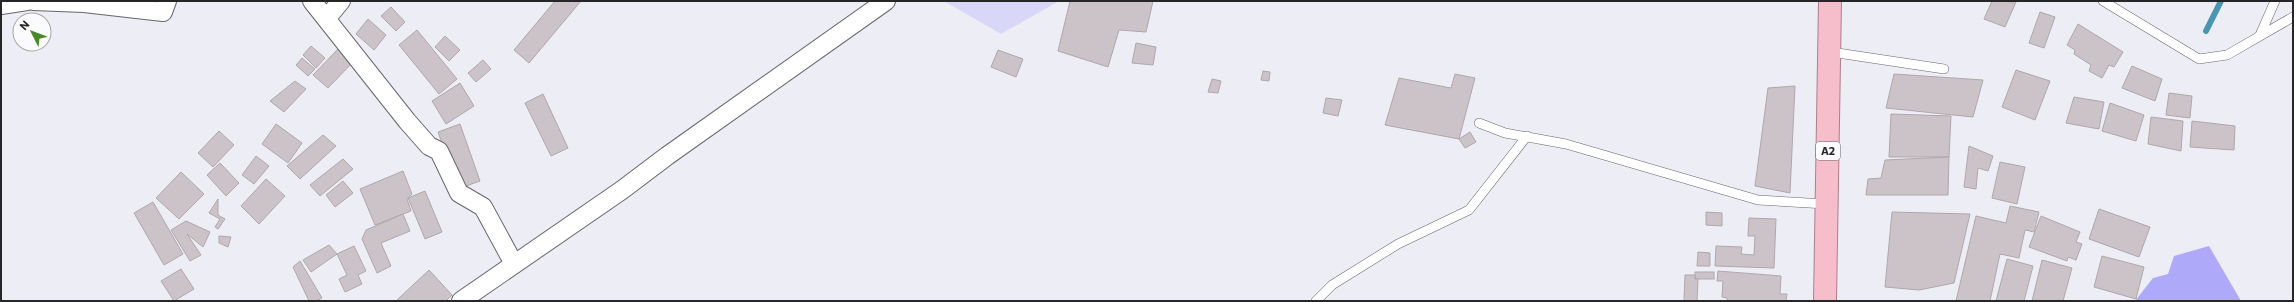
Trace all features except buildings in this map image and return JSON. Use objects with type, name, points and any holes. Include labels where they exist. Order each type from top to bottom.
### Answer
[{"type":"highway","name":"A2","points":[[1826,301],[1826,204],[1831,52],[1830,1]]},
{"type":"street","points":[[1,5],[27,1]]},
{"type":"street","points":[[33,1],[84,3],[163,12],[167,1]]},
{"type":"street","points":[[312,1],[327,18],[407,121],[429,146],[439,151],[459,193],[483,207],[514,264]]},
{"type":"street","points":[[327,18],[340,1]]},
{"type":"street","points":[[462,301],[622,190],[667,156],[886,1]]},
{"type":"lane","points":[[2103,1],[2199,59],[2227,55],[2293,17]]},
{"type":"lane","points":[[2260,35],[2275,1]]},
{"type":"lane","points":[[1831,52],[1944,69]]},
{"type":"lane","points":[[1479,123],[1505,133],[1566,144],[1758,200],[1826,204]]},
{"type":"lane","points":[[1316,301],[1332,285],[1398,244],[1469,210],[1527,136]]},
{"type":"shaded area","points":[[944,1],[1059,1],[1001,34]]},
{"type":"shaded area","points":[[2209,246],[2241,301],[2135,301],[2153,278],[2168,274],[2174,256]]},
{"type":"waterway","points":[[2206,31],[2221,1]]}]
